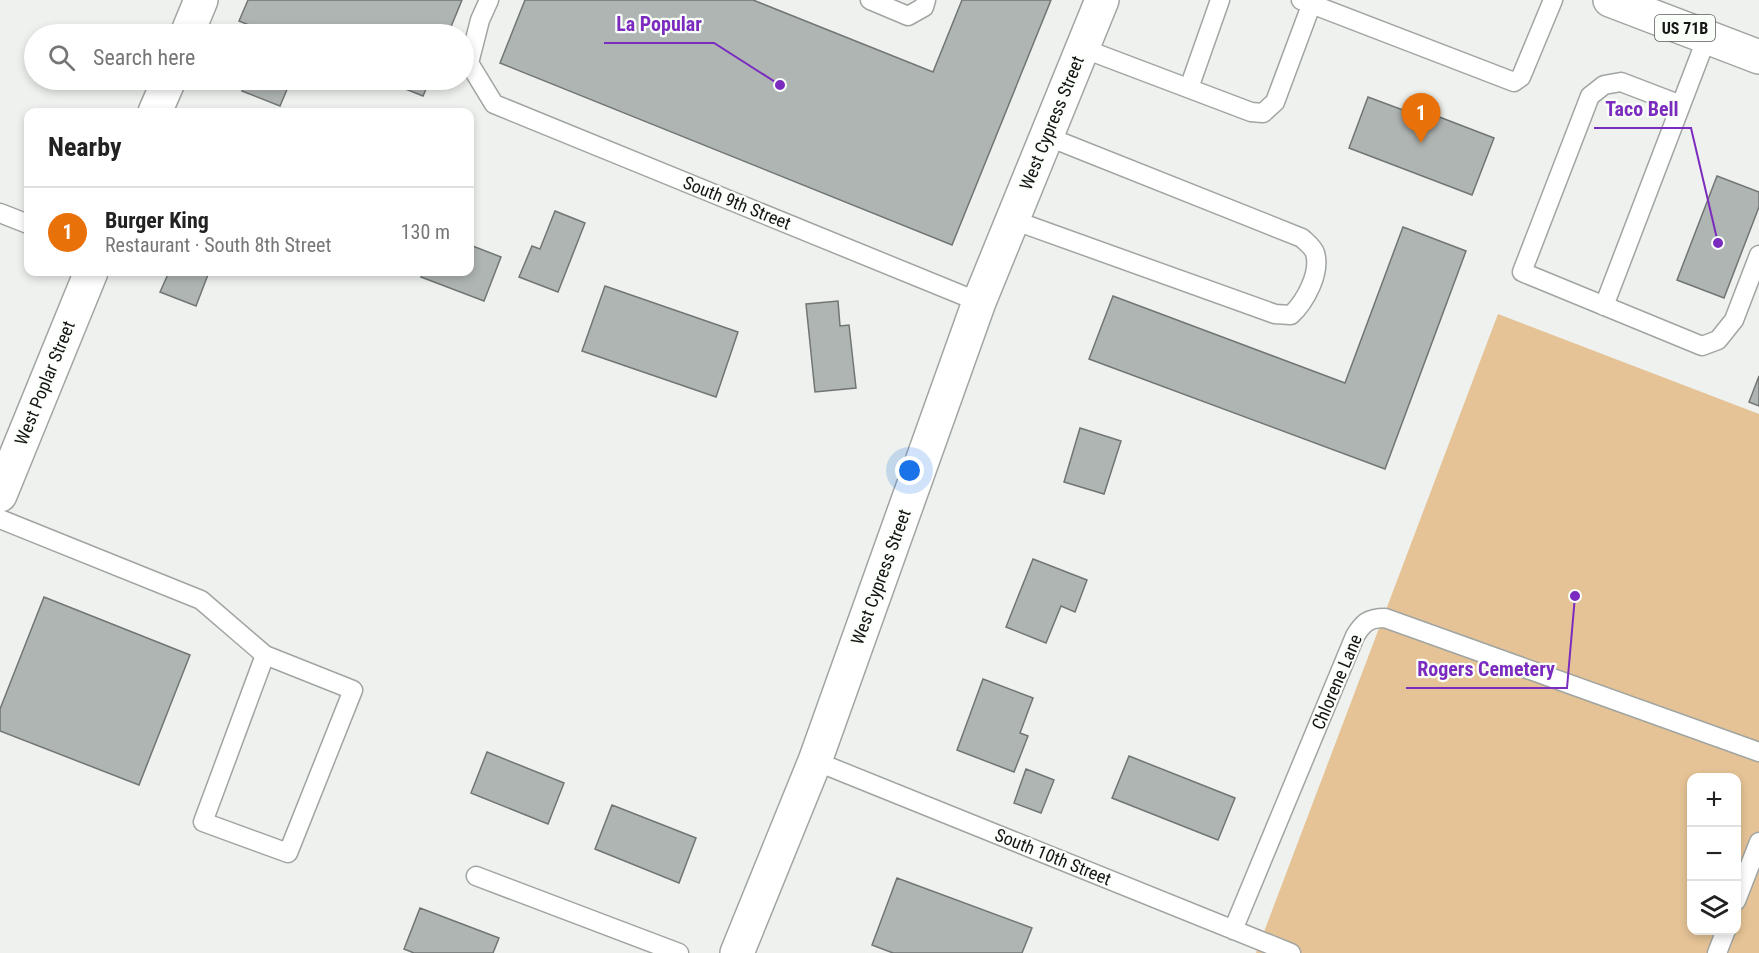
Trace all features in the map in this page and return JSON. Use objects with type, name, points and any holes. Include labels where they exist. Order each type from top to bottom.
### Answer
[{"type":"street","points":[[191,24],[201,0]]},
{"type":"street","name":"West Cypress Street","points":[[737,953],[815,761],[980,302],[1102,0]]},
{"type":"street","name":"US 71B","points":[[1610,0],[1759,57]]},
{"type":"street","points":[[157,108],[165,90]]},
{"type":"street","name":"West Poplar Street","points":[[0,494],[89,276]]},
{"type":"lane","name":"South 9th Street","points":[[474,43],[480,20],[489,0]]},
{"type":"lane","points":[[870,0],[908,16],[924,7],[926,0]]},
{"type":"lane","points":[[1189,88],[1220,0]]},
{"type":"lane","points":[[1082,48],[1251,112],[1263,113],[1275,102],[1308,1],[1514,82],[1521,77],[1553,0]]},
{"type":"lane","points":[[1604,306],[1707,37]]},
{"type":"lane","name":"South 9th Street","points":[[474,71],[494,104],[980,302]]},
{"type":"lane","points":[[1681,105],[1621,82],[1604,85],[1590,96],[1522,272],[1702,346],[1718,340],[1734,320],[1759,255]]},
{"type":"lane","points":[[1013,220],[1275,314],[1291,315],[1303,305],[1317,267],[1315,251],[1302,238],[1046,136]]},
{"type":"lane","points":[[0,213],[24,222]]},
{"type":"lane","points":[[0,519],[201,600],[265,655],[352,690],[288,853],[203,822],[265,655]]},
{"type":"lane","name":"Chlorene Lane","points":[[1233,930],[1355,636],[1362,624],[1372,618],[1384,618],[1759,752]]},
{"type":"lane","name":"South 10th Street","points":[[815,761],[1291,953]]},
{"type":"lane","points":[[1741,891],[1759,842]]},
{"type":"lane","points":[[476,876],[679,953]]},
{"type":"lane","points":[[1717,953],[1724,935]]},
{"type":"shaded area","points":[[1498,314],[1759,414],[1759,953],[1256,953]]},
{"type":"building","points":[[248,0],[462,0],[452,24],[247,24],[239,21]]},
{"type":"building","points":[[525,0],[753,0],[933,72],[962,0],[1051,0],[952,245],[500,63]]},
{"type":"building","points":[[242,90],[287,90],[280,106]]},
{"type":"building","points":[[408,90],[426,90],[423,96]]},
{"type":"building","points":[[1368,97],[1427,119],[1429,113],[1494,138],[1472,195],[1349,148]]},
{"type":"building","points":[[1717,176],[1759,192],[1759,207],[1724,298],[1677,280]]},
{"type":"building","points":[[555,211],[585,223],[558,292],[519,277],[532,246],[540,249]]},
{"type":"building","points":[[1403,227],[1466,251],[1385,469],[1089,359],[1113,296],[1345,383]]},
{"type":"building","points":[[474,247],[501,257],[484,301],[421,277],[474,276]]},
{"type":"building","points":[[167,276],[207,276],[196,306],[160,292]]},
{"type":"building","points":[[605,286],[738,332],[716,397],[582,351]]},
{"type":"building","points":[[838,301],[840,326],[849,325],[856,388],[815,392],[806,304]]},
{"type":"building","points":[[1759,376],[1759,406],[1749,402]]},
{"type":"building","points":[[1080,428],[1121,441],[1104,494],[1064,482]]},
{"type":"building","points":[[1033,559],[1087,580],[1075,612],[1061,606],[1046,643],[1006,627]]},
{"type":"building","points":[[44,597],[190,655],[139,785],[0,731],[0,709]]},
{"type":"building","points":[[983,679],[1033,698],[1020,733],[1028,736],[1014,772],[957,750]]},
{"type":"building","points":[[487,752],[564,783],[548,824],[471,793]]},
{"type":"building","points":[[1129,756],[1235,798],[1218,840],[1112,798]]},
{"type":"building","points":[[1026,769],[1054,780],[1041,813],[1014,803]]},
{"type":"building","points":[[612,805],[696,838],[679,883],[595,849]]},
{"type":"building","points":[[897,878],[1032,928],[1022,953],[893,953],[872,945]]},
{"type":"building","points":[[420,908],[499,938],[493,953],[414,953],[404,949]]},
{"type":"place","name":"La Popular","points":[[780,85]]},
{"type":"place","name":"Burger King","points":[[1421,143]]},
{"type":"place","name":"Taco Bell","points":[[1718,243]]},
{"type":"place","name":"Rogers Cemetery","points":[[1575,596]]}]
